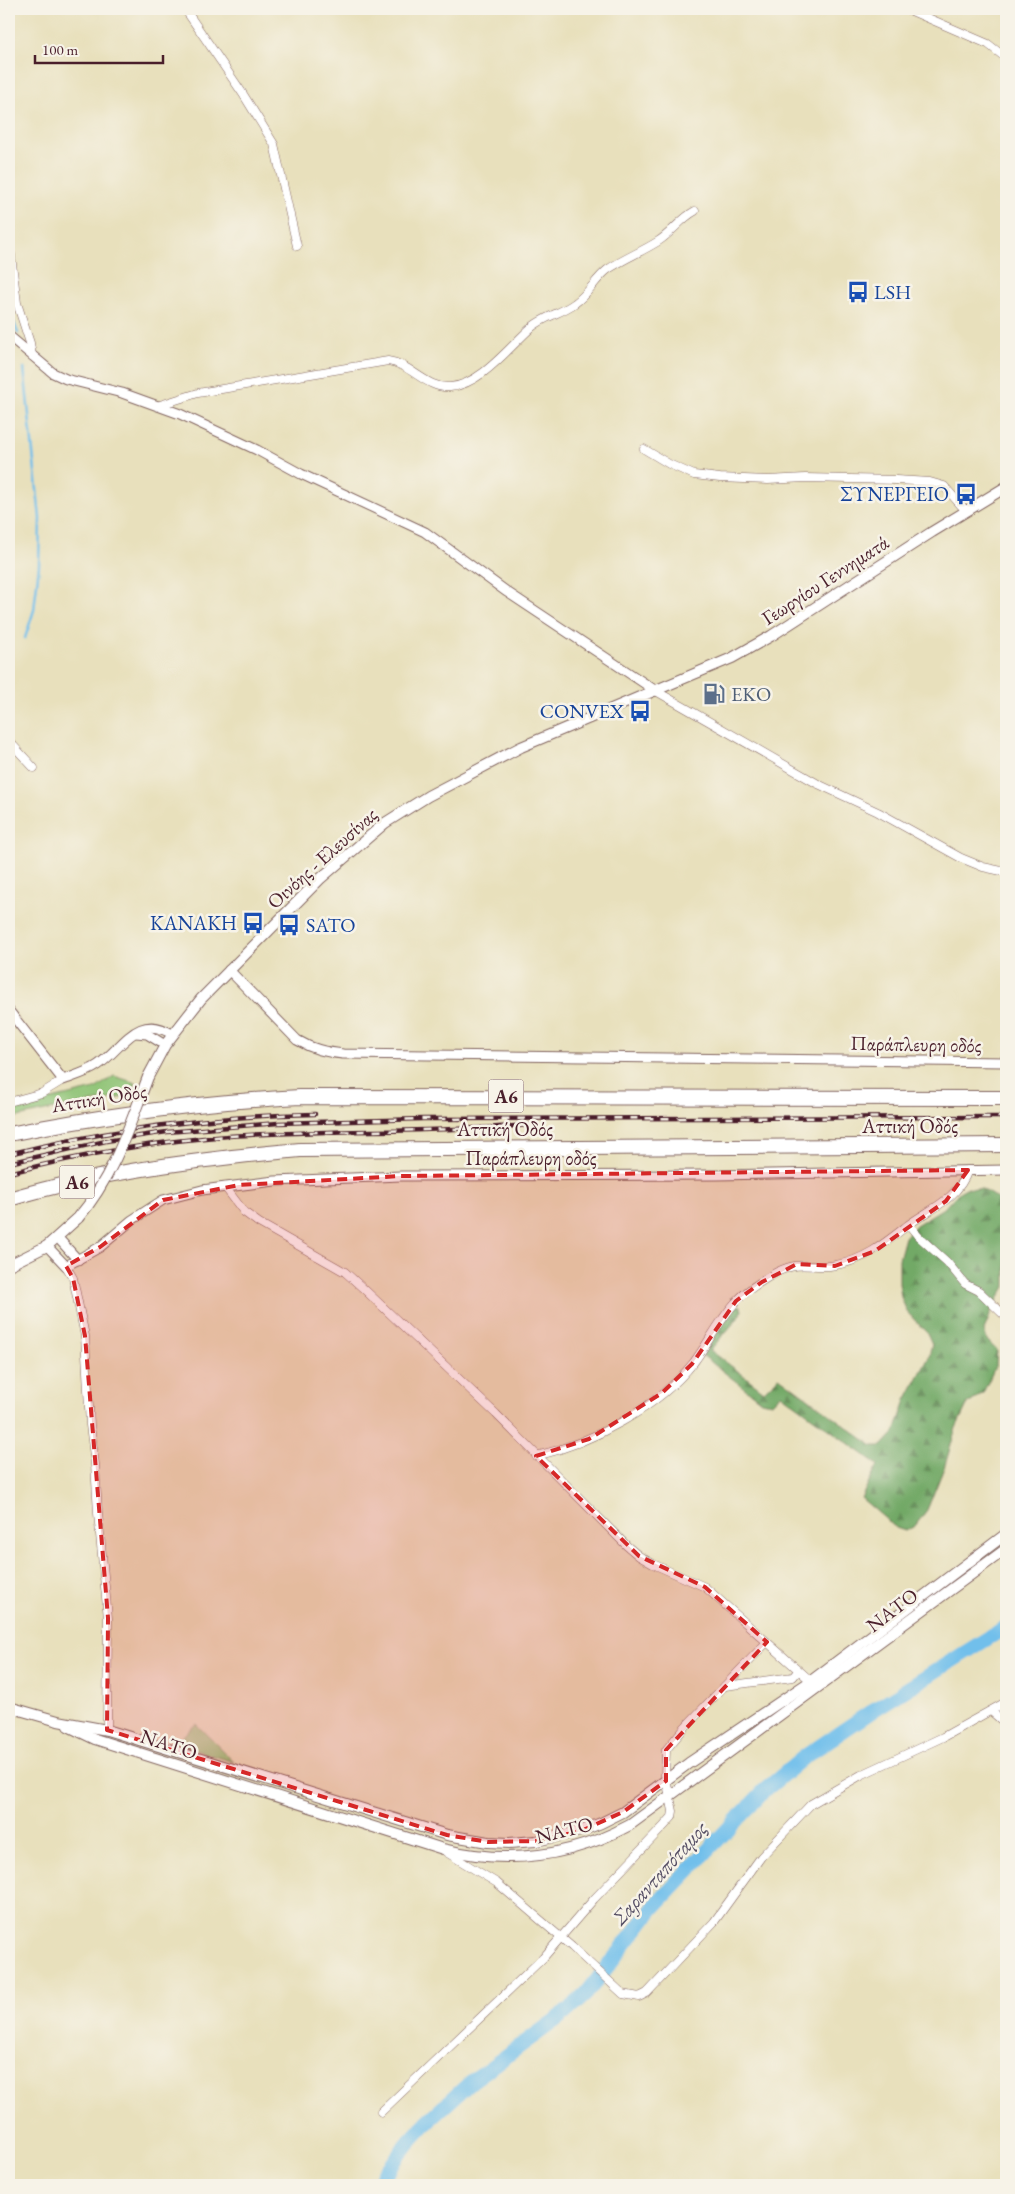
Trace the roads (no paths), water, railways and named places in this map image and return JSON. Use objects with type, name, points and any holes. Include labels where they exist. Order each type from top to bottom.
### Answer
[{"type":"highway","name":"Αττική Οδός","points":[[9,1134],[67,1122],[150,1110],[300,1097],[1006,1098]]},
{"type":"highway","name":"Αττική Οδός","points":[[9,1199],[71,1183],[145,1168],[300,1150],[1006,1145]]},
{"type":"main road","name":"Γεωργίου Γεννηματά","points":[[656,691],[732,658],[771,636],[1006,487]]},
{"type":"main road","name":"Οινόης - Ελευσίνας","points":[[9,1265],[47,1246],[78,1218],[101,1189],[111,1170],[148,1077],[164,1045],[201,999],[320,879],[385,823],[428,796],[513,751],[656,691]]},
{"type":"main road","name":"ΝΑΤΟ","points":[[9,1707],[58,1721],[107,1730],[446,1835],[488,1842],[536,1841],[581,1831],[623,1812],[811,1681],[1006,1534]]},
{"type":"main road","name":"ΝΑΤΟ","points":[[58,1721],[95,1739],[443,1849],[464,1854],[511,1858],[561,1852],[608,1837],[630,1825],[1006,1549]]},
{"type":"street","points":[[185,9],[243,94],[274,144],[297,246]]},
{"type":"street","points":[[908,9],[988,44],[1006,58]]},
{"type":"street","points":[[160,405],[198,393],[388,361],[398,362],[436,385],[448,388],[459,386],[478,376],[534,326],[574,304],[607,271],[659,241],[685,216],[695,211]]},
{"type":"street","points":[[10,248],[17,303],[30,343],[32,356]]},
{"type":"street","points":[[9,336],[53,373],[66,379],[160,405],[424,532],[490,580],[656,691],[818,784],[878,812],[961,858],[983,867],[1006,872]]},
{"type":"street","points":[[644,449],[669,464],[694,475],[768,480],[805,478],[930,482],[944,486],[966,511]]},
{"type":"street","points":[[9,740],[34,768]]},
{"type":"street","name":"Παράπλευρη οδός","points":[[229,970],[296,1040],[323,1052],[477,1057],[1006,1062]]},
{"type":"street","points":[[9,1012],[63,1080]]},
{"type":"street","points":[[9,1102],[42,1093],[63,1080],[98,1065],[133,1034],[151,1027],[172,1034]]},
{"type":"street","points":[[133,1034],[147,1034],[164,1045]]},
{"type":"street","points":[[536,1456],[589,1440],[625,1419],[662,1393],[692,1364],[736,1301],[770,1277],[797,1264],[835,1266],[875,1251],[909,1225],[946,1201],[964,1180],[968,1170]]},
{"type":"street","name":"Παράπλευρη οδός","points":[[66,1266],[100,1247],[137,1216],[175,1195],[283,1180],[401,1176],[784,1174],[1006,1170]]},
{"type":"street","points":[[225,1187],[244,1212],[264,1227],[345,1272],[496,1414],[536,1456],[639,1556],[706,1588],[811,1681]]},
{"type":"street","points":[[909,1225],[918,1236],[947,1262],[965,1284],[979,1291],[1006,1317]]},
{"type":"street","points":[[58,1238],[78,1260]]},
{"type":"street","points":[[47,1246],[66,1266],[73,1278],[85,1336],[90,1425],[108,1618],[107,1730]]},
{"type":"street","points":[[381,2112],[543,1958],[560,1936],[672,1817],[673,1805],[666,1781],[664,1759],[666,1750],[767,1642]]},
{"type":"street","points":[[725,1686],[792,1677],[798,1671]]},
{"type":"street","points":[[443,1849],[497,1883],[560,1936],[623,1994],[639,1997],[647,1993],[714,1922],[761,1857],[811,1804],[861,1775],[1006,1703]]},
{"type":"street","points":[[992,1710],[1006,1724]]},
{"type":"waterway","points":[[9,310],[18,333]]},
{"type":"waterway","points":[[24,368],[40,518],[39,565],[34,610],[25,638]]},
{"type":"waterway","name":"Σαρανταπόταμος","points":[[377,2185],[407,2144],[428,2121],[472,2081],[564,2014],[586,1994],[654,1907],[765,1790],[804,1757],[875,1709],[1006,1627]]},
{"type":"railway","points":[[9,1154],[85,1137],[161,1125],[276,1115],[315,1114]]},
{"type":"railway","points":[[9,1163],[106,1141],[167,1132],[278,1123],[423,1119],[1006,1117]]},
{"type":"railway","points":[[9,1173],[63,1160],[201,1138],[304,1132],[454,1129],[528,1125]]},
{"type":"place","name":"LSH","points":[[858,292]]},
{"type":"place","name":"ΣΥΝΕΡΓΕΙΟ","points":[[966,494]]},
{"type":"place","name":"EKO","points":[[714,694]]},
{"type":"place","name":"CONVEX","points":[[640,711]]},
{"type":"place","name":"ΚΑΝΑΚΗ","points":[[253,923]]},
{"type":"place","name":"SATO","points":[[289,925]]}]
